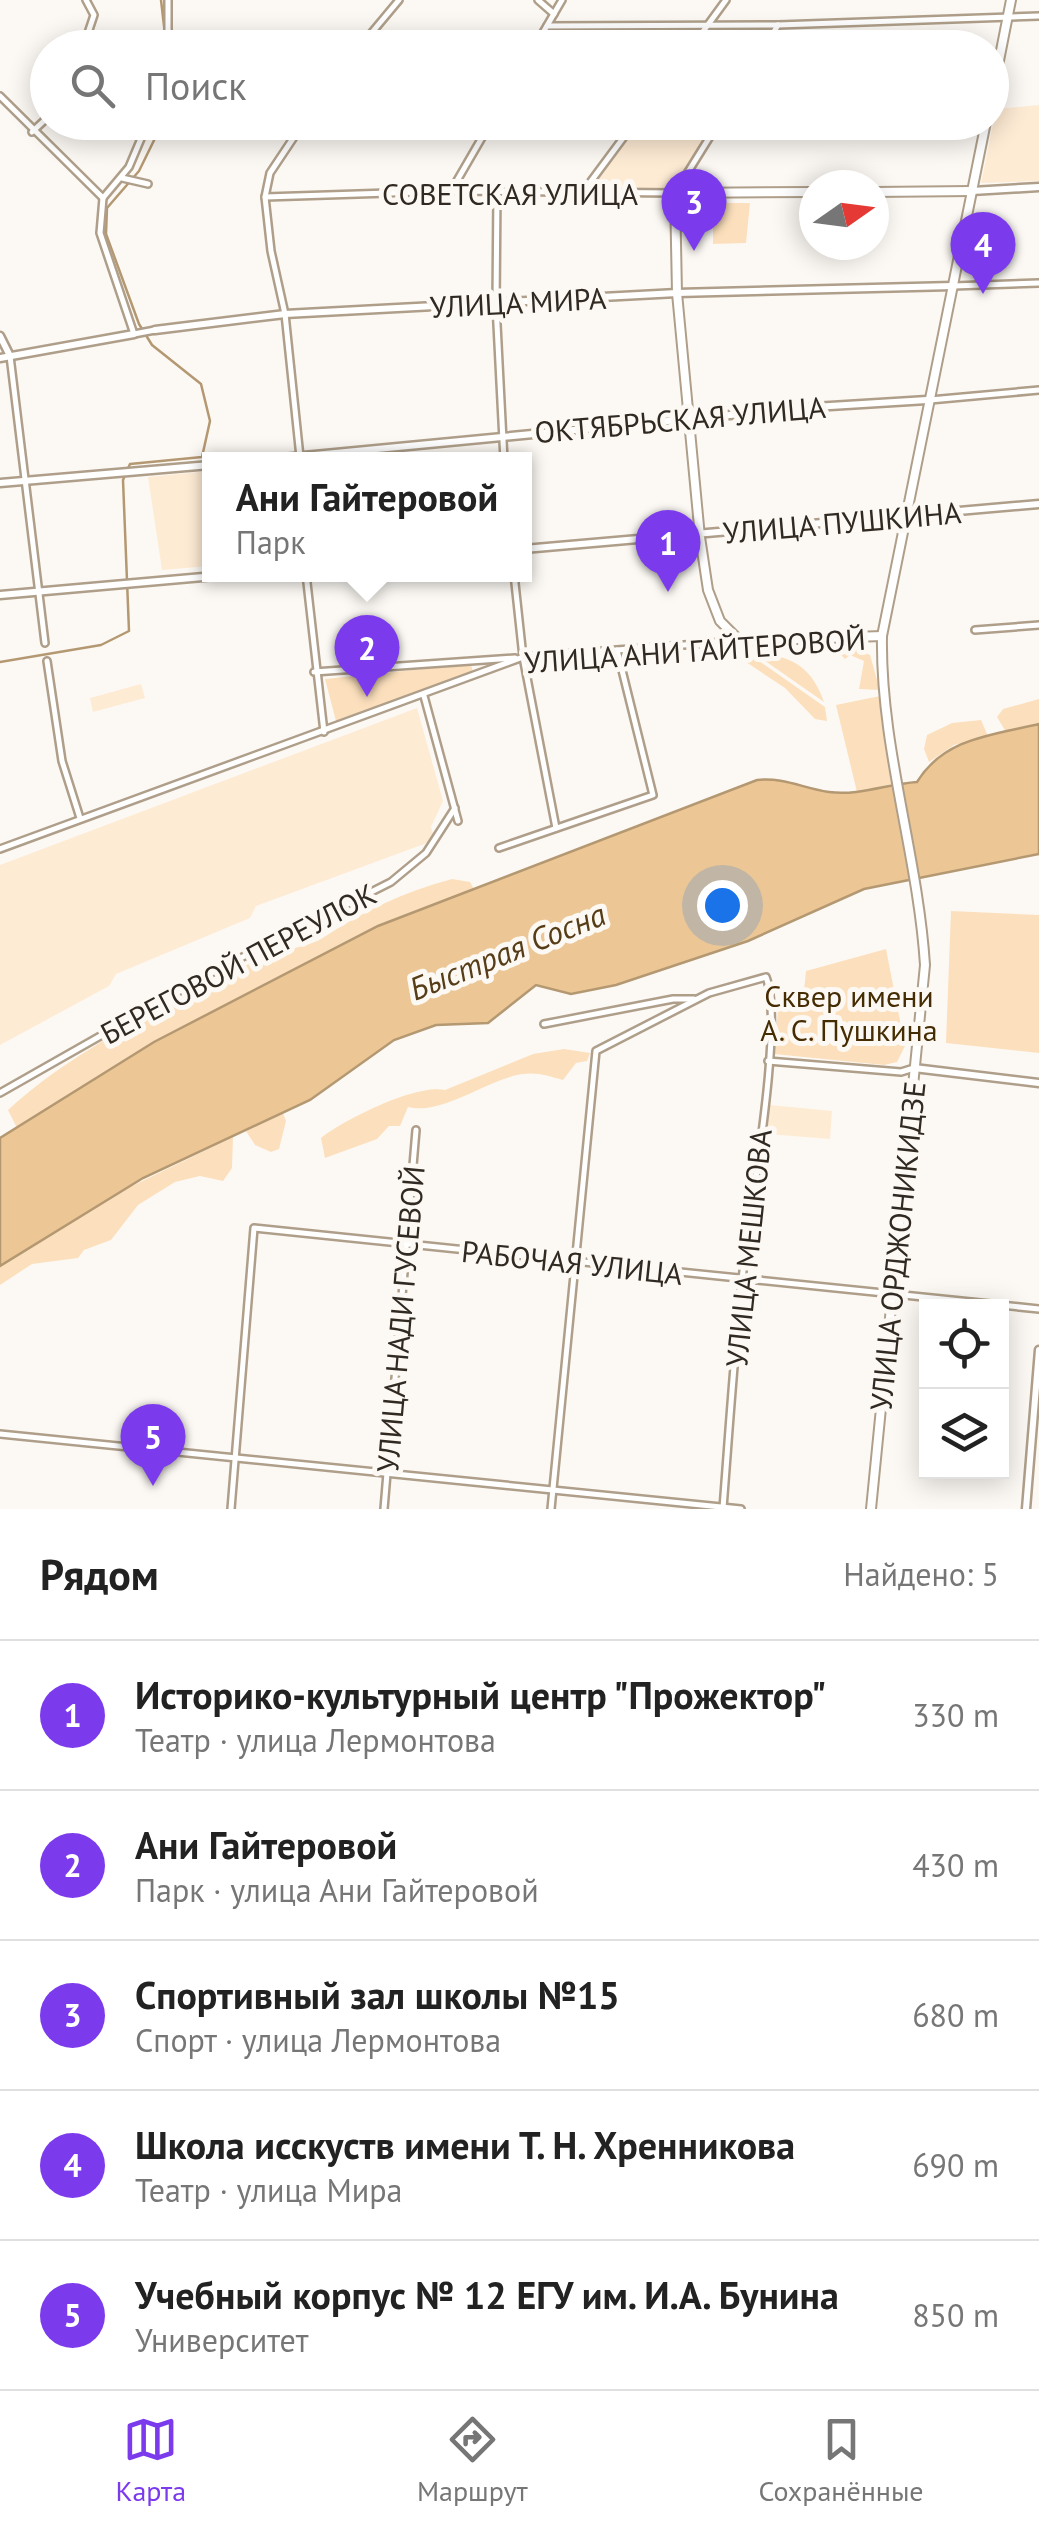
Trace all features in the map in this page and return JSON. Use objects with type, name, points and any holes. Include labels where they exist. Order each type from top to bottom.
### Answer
[{"type":"main road","points":[[1005,30],[1011,0]]},
{"type":"main road","name":"УЛИЦА ОРДЖОНИКИДЗЕ","points":[[871,1509],[890,1292],[923,1002],[922,923],[886,698],[882,636],[982,140]]},
{"type":"main road","points":[[889,192],[972,191]]},
{"type":"main road","name":"СОВЕТСКАЯ УЛИЦА","points":[[675,193],[799,192]]},
{"type":"main road","points":[[675,193],[676,293],[708,590],[720,622],[740,640]]},
{"type":"main road","name":"УЛИЦА АНИ ГАЙТЕРОВОЙ","points":[[740,640],[882,636]]},
{"type":"street","points":[[86,0],[94,15],[89,30]]},
{"type":"street","points":[[168,0],[168,30]]},
{"type":"street","points":[[374,30],[399,0]]},
{"type":"street","points":[[538,0],[554,14]]},
{"type":"street","points":[[545,30],[562,0]]},
{"type":"street","points":[[704,30],[726,0]]},
{"type":"street","points":[[547,26],[778,25],[1039,16]]},
{"type":"street","points":[[775,30],[778,25]]},
{"type":"street","points":[[0,96],[30,130]]},
{"type":"street","points":[[41,140],[103,198]]},
{"type":"street","points":[[134,334],[100,233],[103,198],[122,178],[140,140]]},
{"type":"street","points":[[292,140],[270,173],[265,196],[271,251],[285,314],[299,452]]},
{"type":"street","points":[[451,191],[481,140]]},
{"type":"street","points":[[582,192],[621,140]]},
{"type":"street","points":[[675,193],[708,140]]},
{"type":"street","points":[[122,178],[148,184]]},
{"type":"street","points":[[972,191],[1039,186]]},
{"type":"street","name":"СОВЕТСКАЯ УЛИЦА","points":[[265,196],[451,191],[675,193]]},
{"type":"street","points":[[496,192],[496,304],[503,452]]},
{"type":"street","name":"УЛИЦА МИРА","points":[[0,358],[155,330],[285,314],[676,293],[1039,283]]},
{"type":"street","points":[[0,336],[10,356],[45,644]]},
{"type":"street","name":"ОКТЯБРЬСКАЯ УЛИЦА","points":[[344,452],[502,434],[1039,390]]},
{"type":"street","points":[[0,483],[202,466]]},
{"type":"street","name":"УЛИЦА ПУШКИНА","points":[[532,548],[1039,504]]},
{"type":"street","points":[[0,595],[202,577]]},
{"type":"street","points":[[307,582],[314,672],[324,732]]},
{"type":"street","points":[[515,582],[524,658],[557,829]]},
{"type":"street","points":[[975,630],[1039,625]]},
{"type":"street","name":"УЛИЦА АНИ ГАЙТЕРОВОЙ","points":[[0,849],[524,658],[740,640]]},
{"type":"street","points":[[498,848],[653,795],[617,650]]},
{"type":"street","points":[[314,672],[524,658]]},
{"type":"street","points":[[47,661],[62,761],[80,818]]},
{"type":"street","points":[[424,696],[458,822]]},
{"type":"street","name":"БЕРЕГОВОЙ ПЕРЕУЛОК","points":[[0,1093],[214,972],[391,882],[426,854],[455,808]]},
{"type":"street","name":"УЛИЦА МЕШКОВА","points":[[697,999],[740,981],[766,977],[771,989],[768,1061],[742,1280],[723,1508]]},
{"type":"street","points":[[544,1024],[673,999],[697,999]]},
{"type":"street","points":[[551,1509],[596,1051],[697,999]]},
{"type":"street","points":[[768,1061],[900,1072],[914,1068],[1039,1083]]},
{"type":"street","name":"УЛИЦА НАДИ ГУСЕВОЙ","points":[[384,1509],[416,1130]]},
{"type":"street","name":"РАБОЧАЯ УЛИЦА","points":[[235,1459],[254,1228],[1039,1309]]},
{"type":"street","points":[[1026,1509],[1039,1350]]},
{"type":"street","points":[[0,1434],[740,1509]]},
{"type":"street","points":[[231,1509],[235,1459]]},
{"type":"shaded area","points":[[1039,105],[1039,181],[981,183],[990,140],[1009,140],[1009,108]]},
{"type":"shaded area","points":[[625,140],[706,140],[674,192],[587,190]]},
{"type":"shaded area","points":[[202,472],[202,567],[162,570],[148,477]]},
{"type":"shaded area","points":[[141,684],[145,698],[93,712],[90,698]]},
{"type":"shaded area","points":[[417,708],[443,801],[431,827],[435,840],[256,906],[250,918],[116,974],[109,986],[0,1045],[0,865]]},
{"type":"shaded area","points":[[770,1105],[832,1111],[830,1139],[767,1134]]},
{"type":"green space","points":[[723,203],[750,203],[746,243],[713,244],[713,213],[723,213]]},
{"type":"green space","points":[[849,645],[870,655],[880,690],[859,689],[864,661],[850,655],[845,659],[837,651]]},
{"type":"green space","points":[[749,654],[825,707],[827,721],[815,719],[785,688],[737,656]]},
{"type":"green space","points":[[755,654],[779,657],[798,665],[813,680],[824,702]]},
{"type":"green space","points":[[471,664],[473,673],[336,721],[325,679]]},
{"type":"green space","points":[[880,696],[892,784],[857,792],[836,705]]},
{"type":"green space","points":[[1039,699],[1039,724],[1006,732],[997,717],[1003,709]]},
{"type":"green space","points":[[981,720],[988,736],[954,745],[929,762],[924,749],[927,735],[952,723]]},
{"type":"green space","points":[[452,879],[470,882],[474,889],[355,940],[240,997],[17,1128],[8,1110],[62,1067],[126,1027],[257,960],[316,942],[384,904]]},
{"type":"green space","points":[[951,911],[1039,915],[1039,1053],[946,1043]]},
{"type":"green space","name":"Сквер имени А. С. Пушкина","points":[[886,949],[905,1046],[897,1062],[884,1065],[774,1054],[780,988],[804,990],[806,971]]},
{"type":"green space","points":[[564,1049],[590,1053],[587,1061],[576,1063],[563,1080],[523,1074],[450,1102],[408,1107],[400,1126],[389,1126],[377,1139],[325,1158],[321,1138],[381,1105],[417,1092],[445,1090],[533,1054]]},
{"type":"green space","points":[[283,1113],[286,1121],[279,1149],[271,1152],[255,1145],[246,1131]]},
{"type":"green space","points":[[233,1137],[232,1168],[223,1181],[200,1176],[175,1182],[138,1205],[111,1240],[84,1250],[78,1258],[32,1264],[0,1285],[0,1266],[95,1204]]},
{"type":"water","name":"Быстрая Сосна","points":[[1039,724],[1039,854],[864,889],[748,941],[616,985],[571,994],[536,985],[488,1023],[436,1025],[394,1040],[310,1100],[143,1178],[0,1266],[0,1138],[154,1042],[378,926],[757,780],[840,793],[917,782],[928,767],[955,747]]},
{"type":"waterway","points":[[161,0],[164,30]]},
{"type":"waterway","points":[[154,140],[139,171],[107,208],[106,234],[139,324],[152,345],[201,384],[210,421],[203,452]]},
{"type":"waterway","points":[[0,662],[101,645],[129,631],[123,480],[130,464],[202,457]]},
{"type":"place","name":"Спортивный зал школы №15","points":[[694,251]]},
{"type":"place","name":"Школа исскуств имени Т. Н. Хренникова","points":[[983,294]]},
{"type":"place","name":"Историко-культурный центр \"Прожектор\"","points":[[668,592]]},
{"type":"place","name":"Ани Гайтеровой","points":[[367,697]]},
{"type":"place","name":"Учебный корпус № 12 ЕГУ им. И.А. Бунина","points":[[153,1486]]}]
